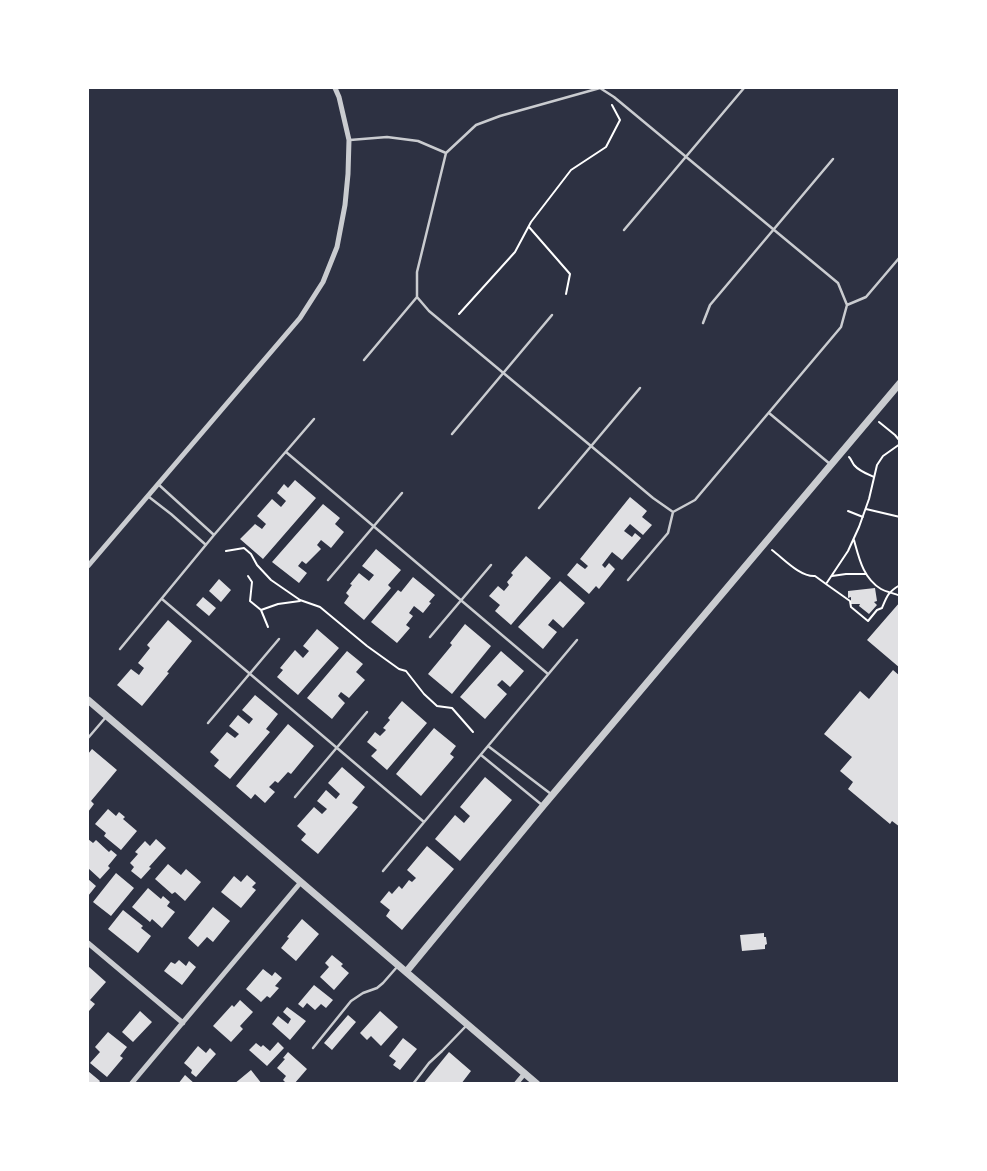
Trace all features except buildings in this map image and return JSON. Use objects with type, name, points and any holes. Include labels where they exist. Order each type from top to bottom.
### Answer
[{"type":"street","points":[[88,566],[300,318],[323,282],[337,247],[345,205],[348,174],[349,140],[339,97],[335,88]]},
{"type":"street","points":[[406,972],[552,794],[900,383]]},
{"type":"street","points":[[88,700],[537,1084]]},
{"type":"street","points":[[131,1084],[301,882]]},
{"type":"street","points":[[88,942],[183,1023]]},
{"type":"street","points":[[516,1084],[525,1073]]},
{"type":"lane","points":[[364,360],[417,298],[417,272],[446,153],[476,125],[500,116],[600,88],[614,97],[838,283],[848,305],[841,327],[695,500],[672,512]]},
{"type":"lane","points":[[624,230],[744,88]]},
{"type":"lane","points":[[349,140],[387,137],[418,141],[446,153]]},
{"type":"lane","points":[[703,323],[710,305],[833,159]]},
{"type":"lane","points":[[848,305],[866,297],[900,257]]},
{"type":"lane","points":[[417,298],[429,311],[672,512]]},
{"type":"lane","points":[[452,434],[552,315]]},
{"type":"lane","points":[[539,508],[640,388]]},
{"type":"lane","points":[[769,412],[831,465]]},
{"type":"lane","points":[[120,649],[214,535],[314,419]]},
{"type":"lane","points":[[286,452],[548,674]]},
{"type":"lane","points":[[158,484],[214,535]]},
{"type":"lane","points":[[328,580],[402,492]]},
{"type":"lane","points":[[148,496],[206,545]]},
{"type":"lane","points":[[628,580],[668,533],[672,512]]},
{"type":"lane","points":[[430,637],[491,565]]},
{"type":"lane","points":[[162,599],[424,822]]},
{"type":"lane","points":[[208,723],[279,638]]},
{"type":"lane","points":[[383,871],[577,640]]},
{"type":"lane","points":[[295,797],[366,712]]},
{"type":"lane","points":[[88,738],[107,716]]},
{"type":"lane","points":[[488,746],[552,794]]},
{"type":"lane","points":[[481,755],[543,806]]},
{"type":"lane","points":[[313,1048],[351,1001],[377,988],[398,966]]},
{"type":"lane","points":[[414,1084],[429,1063],[468,1024]]},
{"type":"path","points":[[459,314],[515,252],[529,227],[571,170],[606,147],[620,120],[610,102]]},
{"type":"path","points":[[529,227],[570,274],[566,294]]},
{"type":"path","points":[[872,416],[900,441]]},
{"type":"path","points":[[826,584],[854,539],[866,509],[878,465],[884,456],[900,444]]},
{"type":"path","points":[[842,452],[864,473],[874,477]]},
{"type":"path","points":[[866,509],[900,517]]},
{"type":"path","points":[[848,511],[863,517]]},
{"type":"path","points":[[854,539],[866,574],[882,590],[890,591],[900,596]]},
{"type":"path","points":[[765,543],[803,574],[815,576],[850,601],[851,606],[868,621],[877,610],[882,608],[890,591],[900,585]]},
{"type":"path","points":[[226,551],[244,548],[271,580],[302,601],[320,607],[367,646],[406,672],[424,694],[438,706],[452,708],[473,732]]},
{"type":"path","points":[[832,576],[866,574]]},
{"type":"path","points":[[248,576],[252,582],[250,601],[261,610],[268,627]]},
{"type":"path","points":[[261,610],[278,604],[302,601]]}]
